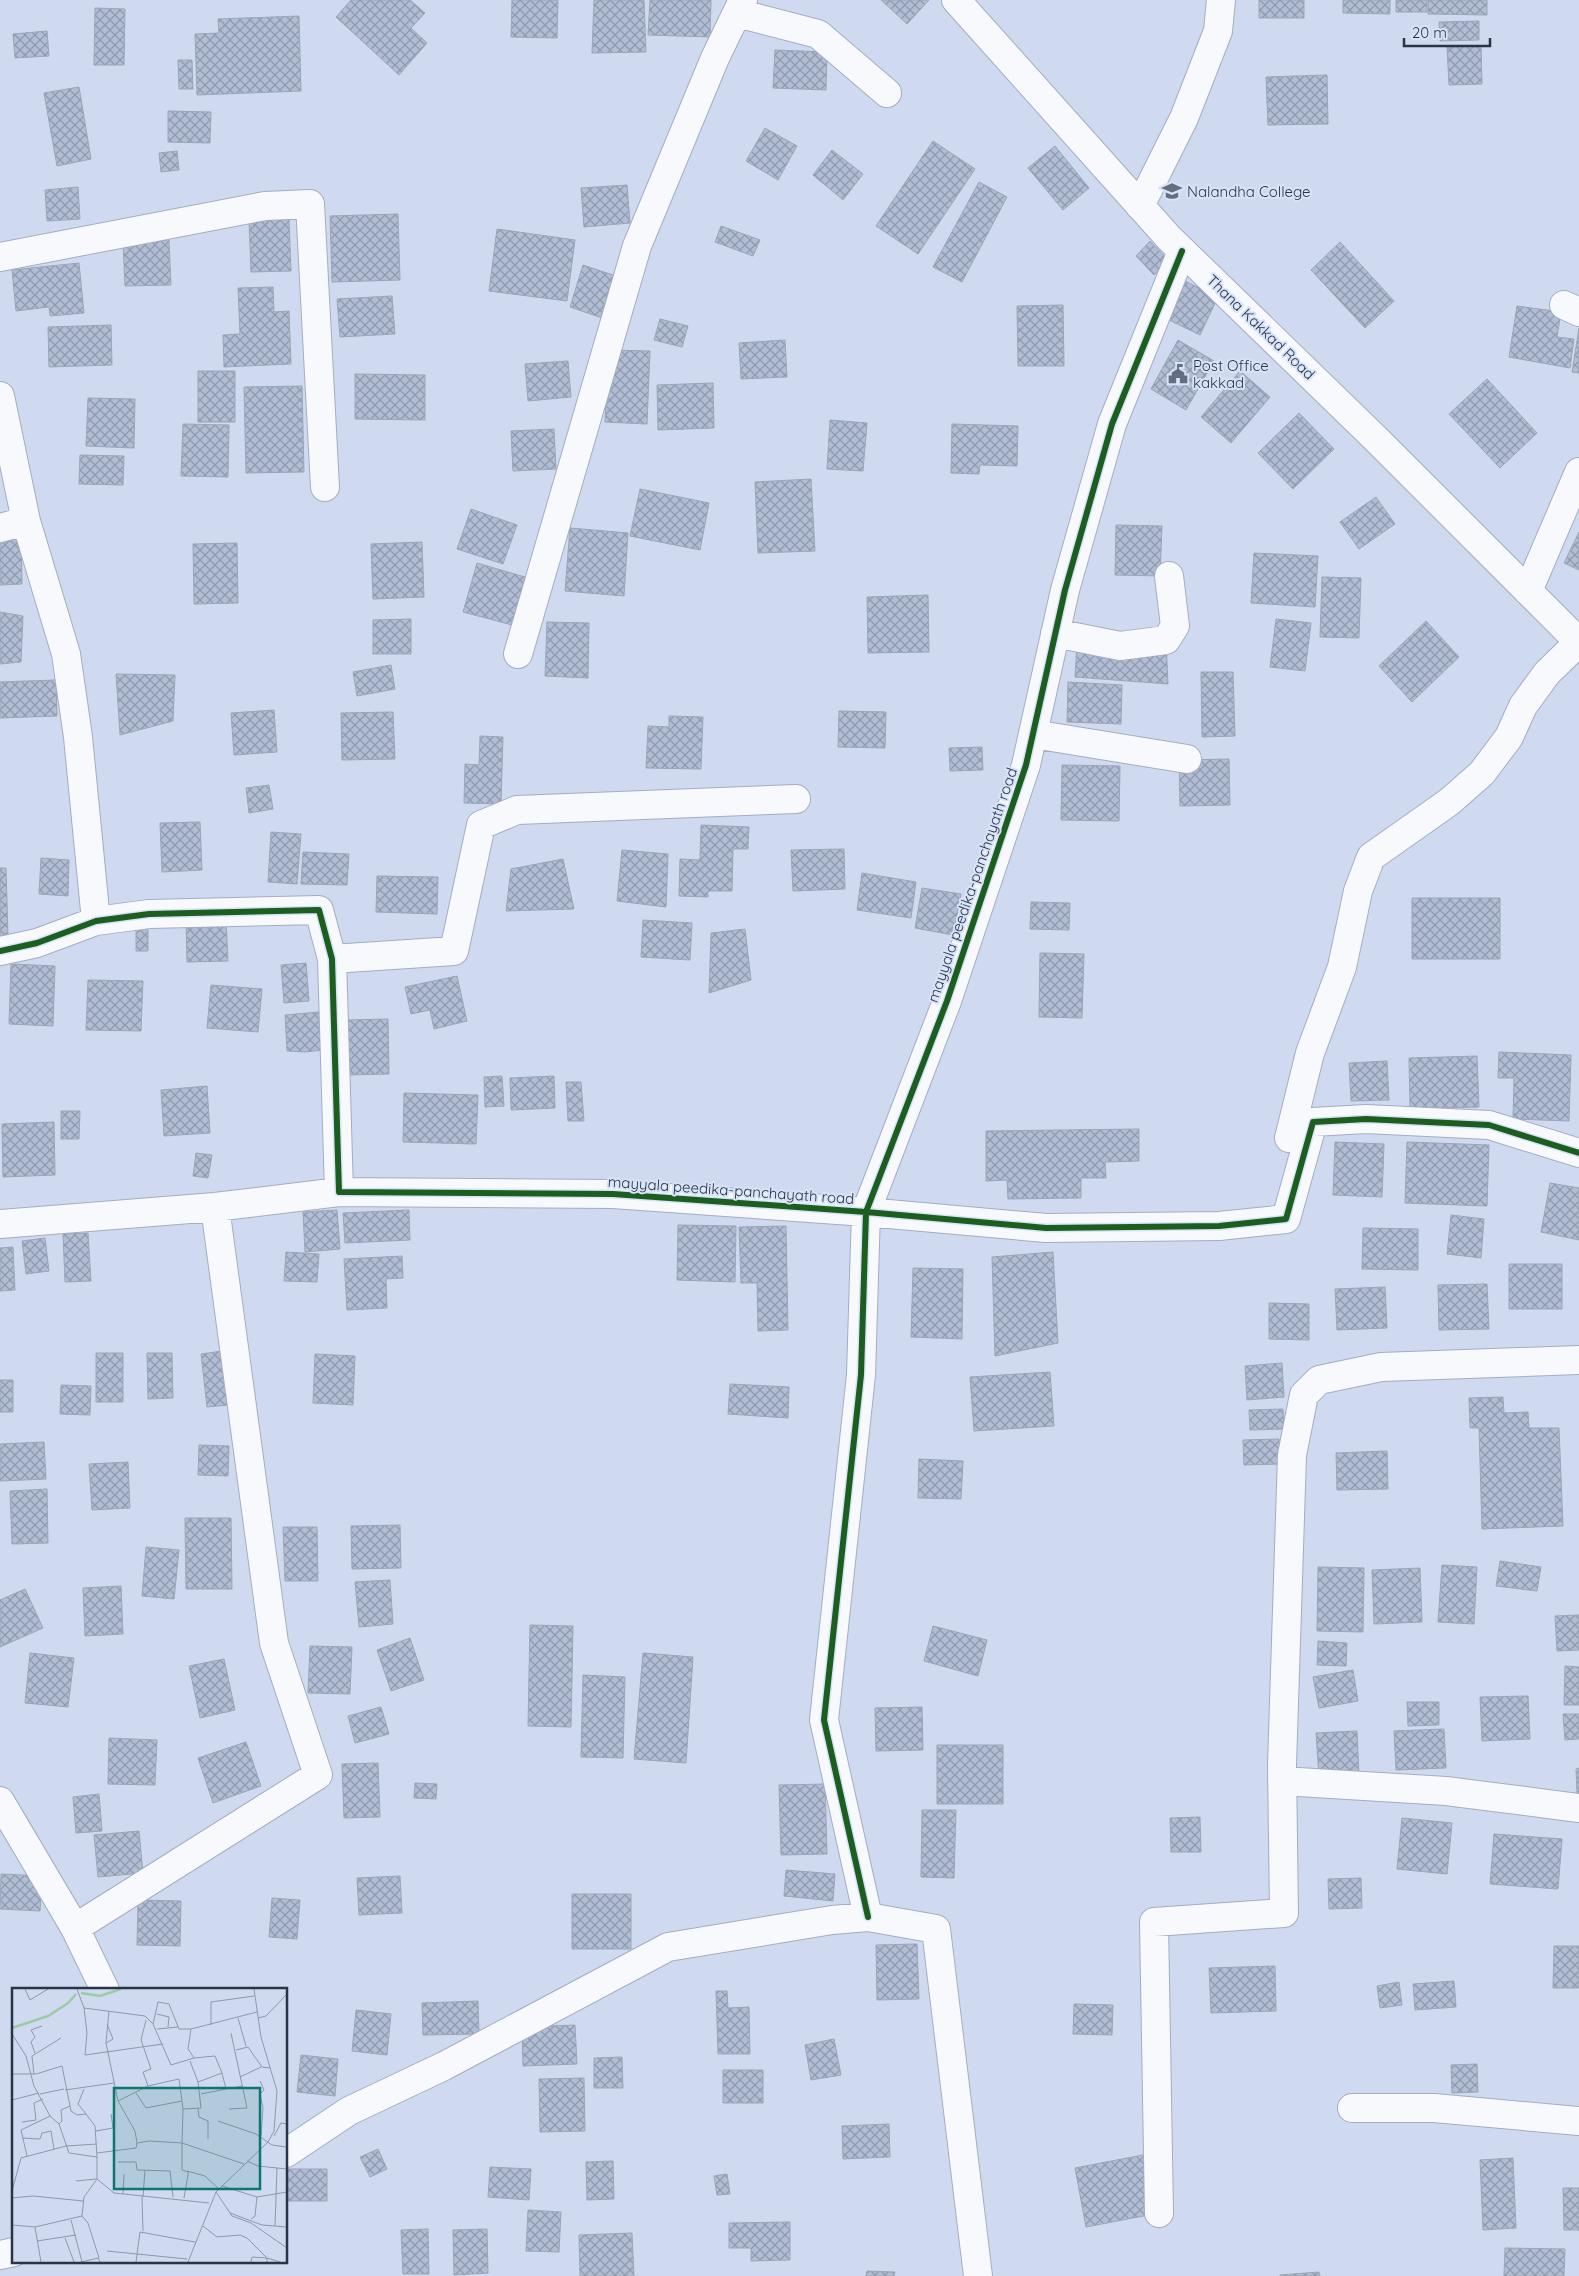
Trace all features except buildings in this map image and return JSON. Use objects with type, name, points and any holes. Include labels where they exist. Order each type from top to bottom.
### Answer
[{"type":"street","name":"Thana Kakkad Road","points":[[956,0],[1182,251],[1375,438],[1579,642]]},
{"type":"street","points":[[1140,206],[1184,118],[1218,31],[1221,0]]},
{"type":"street","points":[[518,654],[637,246],[714,58],[740,7],[818,34],[887,93]]},
{"type":"street","points":[[0,257],[264,206],[310,204],[325,487]]},
{"type":"street","name":"mayyala peedika-panchayath road","points":[[0,1224],[215,1207],[339,1192],[613,1194],[866,1212],[947,1001],[1026,765],[1055,633],[1112,424],[1182,251]]},
{"type":"street","points":[[0,396],[13,525],[66,654],[78,737],[96,921]]},
{"type":"street","points":[[1528,592],[1579,472]]},
{"type":"street","points":[[1055,633],[1120,646],[1166,640],[1174,626],[1169,576]]},
{"type":"street","points":[[1579,642],[1547,673],[1523,706],[1510,737],[1482,773],[1449,802],[1371,857],[1358,891],[1342,967],[1310,1053],[1289,1138],[1313,1122],[1366,1119],[1489,1125],[1579,1153]]},
{"type":"street","points":[[1033,734],[1187,759]]},
{"type":"street","points":[[332,959],[454,951],[482,825],[518,810],[796,799]]},
{"type":"street","points":[[0,951],[37,943],[96,921],[149,914],[320,910],[332,959],[339,1192]]},
{"type":"street","points":[[868,1917],[824,1720],[861,1375],[866,1212],[1046,1228],[1219,1226],[1286,1218],[1313,1122]]},
{"type":"street","points":[[76,1928],[318,1775],[274,1643],[215,1207]]},
{"type":"street","points":[[1159,2213],[1154,1922],[1284,1913],[1282,1781],[1292,1455],[1304,1395],[1318,1380],[1381,1367],[1579,1360]]},
{"type":"street","points":[[1282,1781],[1446,1790],[1579,1808]]},
{"type":"street","points":[[0,1801],[76,1928],[104,1988]]},
{"type":"street","points":[[288,2152],[349,2111],[444,2066],[668,1947],[832,1920],[868,1917],[936,1929],[978,2276]]},
{"type":"street","points":[[1352,2108],[1434,2108],[1579,2121]]},
{"type":"cycle path","points":[[0,951],[37,943],[96,921],[149,914],[319,910],[332,959],[339,1192],[613,1194],[866,1212],[947,1001],[1026,765],[1065,590],[1112,424],[1182,251]]},
{"type":"cycle path","points":[[868,1917],[824,1720],[861,1375],[866,1212],[1046,1228],[1219,1226],[1286,1219],[1313,1122],[1366,1119],[1489,1125],[1579,1153]]},
{"type":"place","name":"Nalandha College","points":[[1172,191]]},
{"type":"place","name":"Post Office kakkad","points":[[1178,374]]}]
